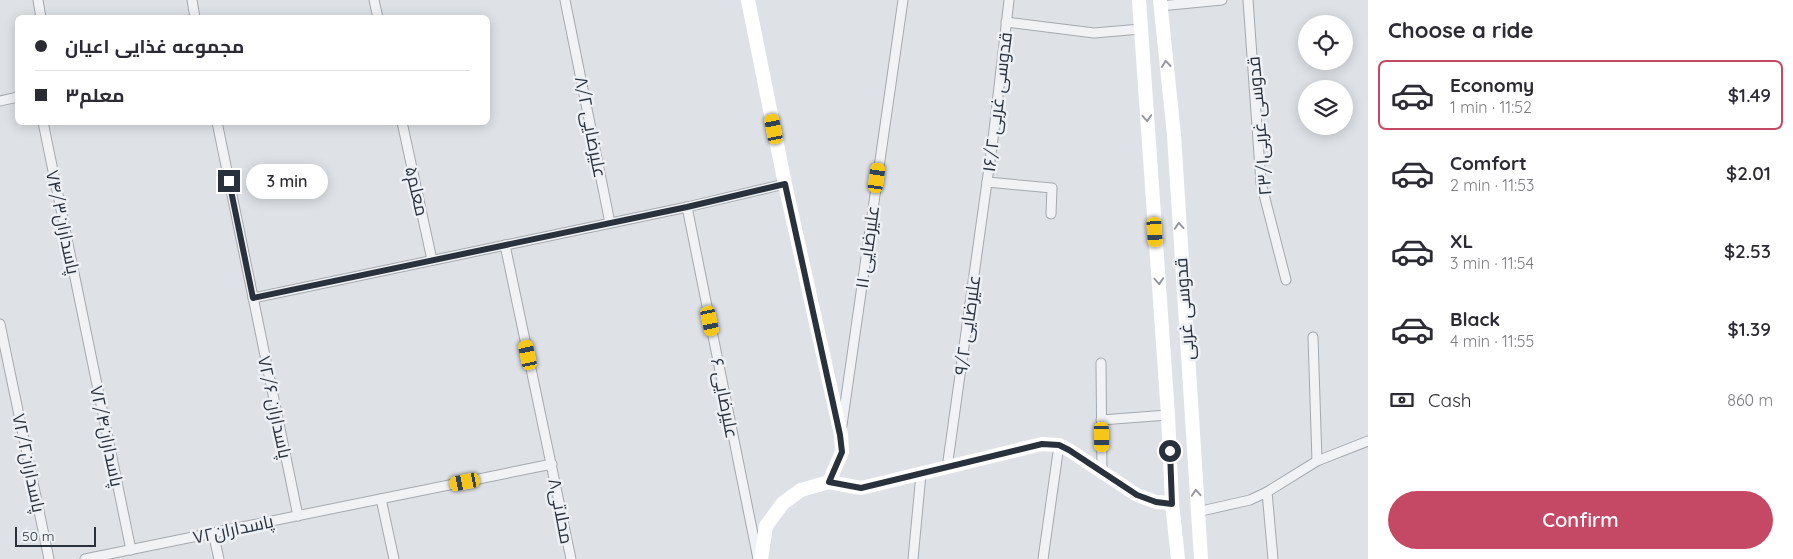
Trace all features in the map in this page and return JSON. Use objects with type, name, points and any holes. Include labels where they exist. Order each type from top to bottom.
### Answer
[{"type":"main road","points":[[748,0],[785,184],[840,435],[842,452],[829,482]]},
{"type":"main road","name":"قدوسی غربی","points":[[1139,0],[1168,415],[1172,504],[1178,559]]},
{"type":"main road","name":"قدوسی غربی","points":[[1160,3],[1174,135],[1201,559]]},
{"type":"main road","points":[[759,559],[766,526],[783,502],[801,490],[829,482],[861,488],[1042,444],[1059,445],[1069,450],[1137,495],[1156,502],[1172,504]]},
{"type":"street","points":[[38,0],[40,15]]},
{"type":"street","points":[[192,0],[195,15]]},
{"type":"street","points":[[374,0],[377,15]]},
{"type":"street","name":"علیرضایی ۸/۲","points":[[565,0],[610,223]]},
{"type":"street","name":"۱۱ علیرضایی","points":[[840,435],[903,0]]},
{"type":"street","name":"۱۶/۲ قدوسی غربی","points":[[987,182],[1009,0]]},
{"type":"street","points":[[1160,3],[1222,0]]},
{"type":"street","name":"قدوسی غربی۲۳/۱","points":[[1248,0],[1261,183],[1286,280]]},
{"type":"street","points":[[1006,22],[1094,33],[1141,29]]},
{"type":"street","points":[[0,101],[15,98]]},
{"type":"street","name":"پاسداران۷۴/۳","points":[[44,125],[84,322]]},
{"type":"street","name":"۷۲/۶ پاسداران","points":[[218,125],[298,516]]},
{"type":"street","name":"معلم۵","points":[[403,125],[432,260]]},
{"type":"street","points":[[987,182],[1052,188],[1050,214]]},
{"type":"street","name":"۹/۲ علیرضایی","points":[[947,468],[987,182]]},
{"type":"street","points":[[253,298],[687,207],[785,184]]},
{"type":"street","name":"۶ علیرضایی","points":[[687,207],[759,559]]},
{"type":"street","name":"محلاتی۸","points":[[505,245],[571,559]]},
{"type":"street","name":"پاسداران۷۲/۴","points":[[84,322],[131,550]]},
{"type":"street","name":"پاسداران۷۲/۲","points":[[0,324],[49,559]]},
{"type":"street","points":[[1313,337],[1318,461]]},
{"type":"street","points":[[1101,364],[1102,471]]},
{"type":"street","points":[[1101,420],[1168,415]]},
{"type":"street","points":[[1197,512],[1250,500],[1267,492],[1318,461],[1368,441]]},
{"type":"street","points":[[1043,559],[1059,445]]},
{"type":"street","name":"پاسداران۷۲","points":[[85,559],[552,464]]},
{"type":"street","points":[[913,559],[921,474]]},
{"type":"street","points":[[1267,492],[1273,559]]},
{"type":"street","points":[[381,499],[394,559]]},
{"type":"street","points":[[214,533],[218,559]]},
{"type":"route","points":[[229,181],[253,298],[687,207],[785,184],[840,435],[842,452],[829,482],[861,488],[1042,444],[1059,445],[1137,495],[1156,502],[1172,504],[1170,451]]}]
